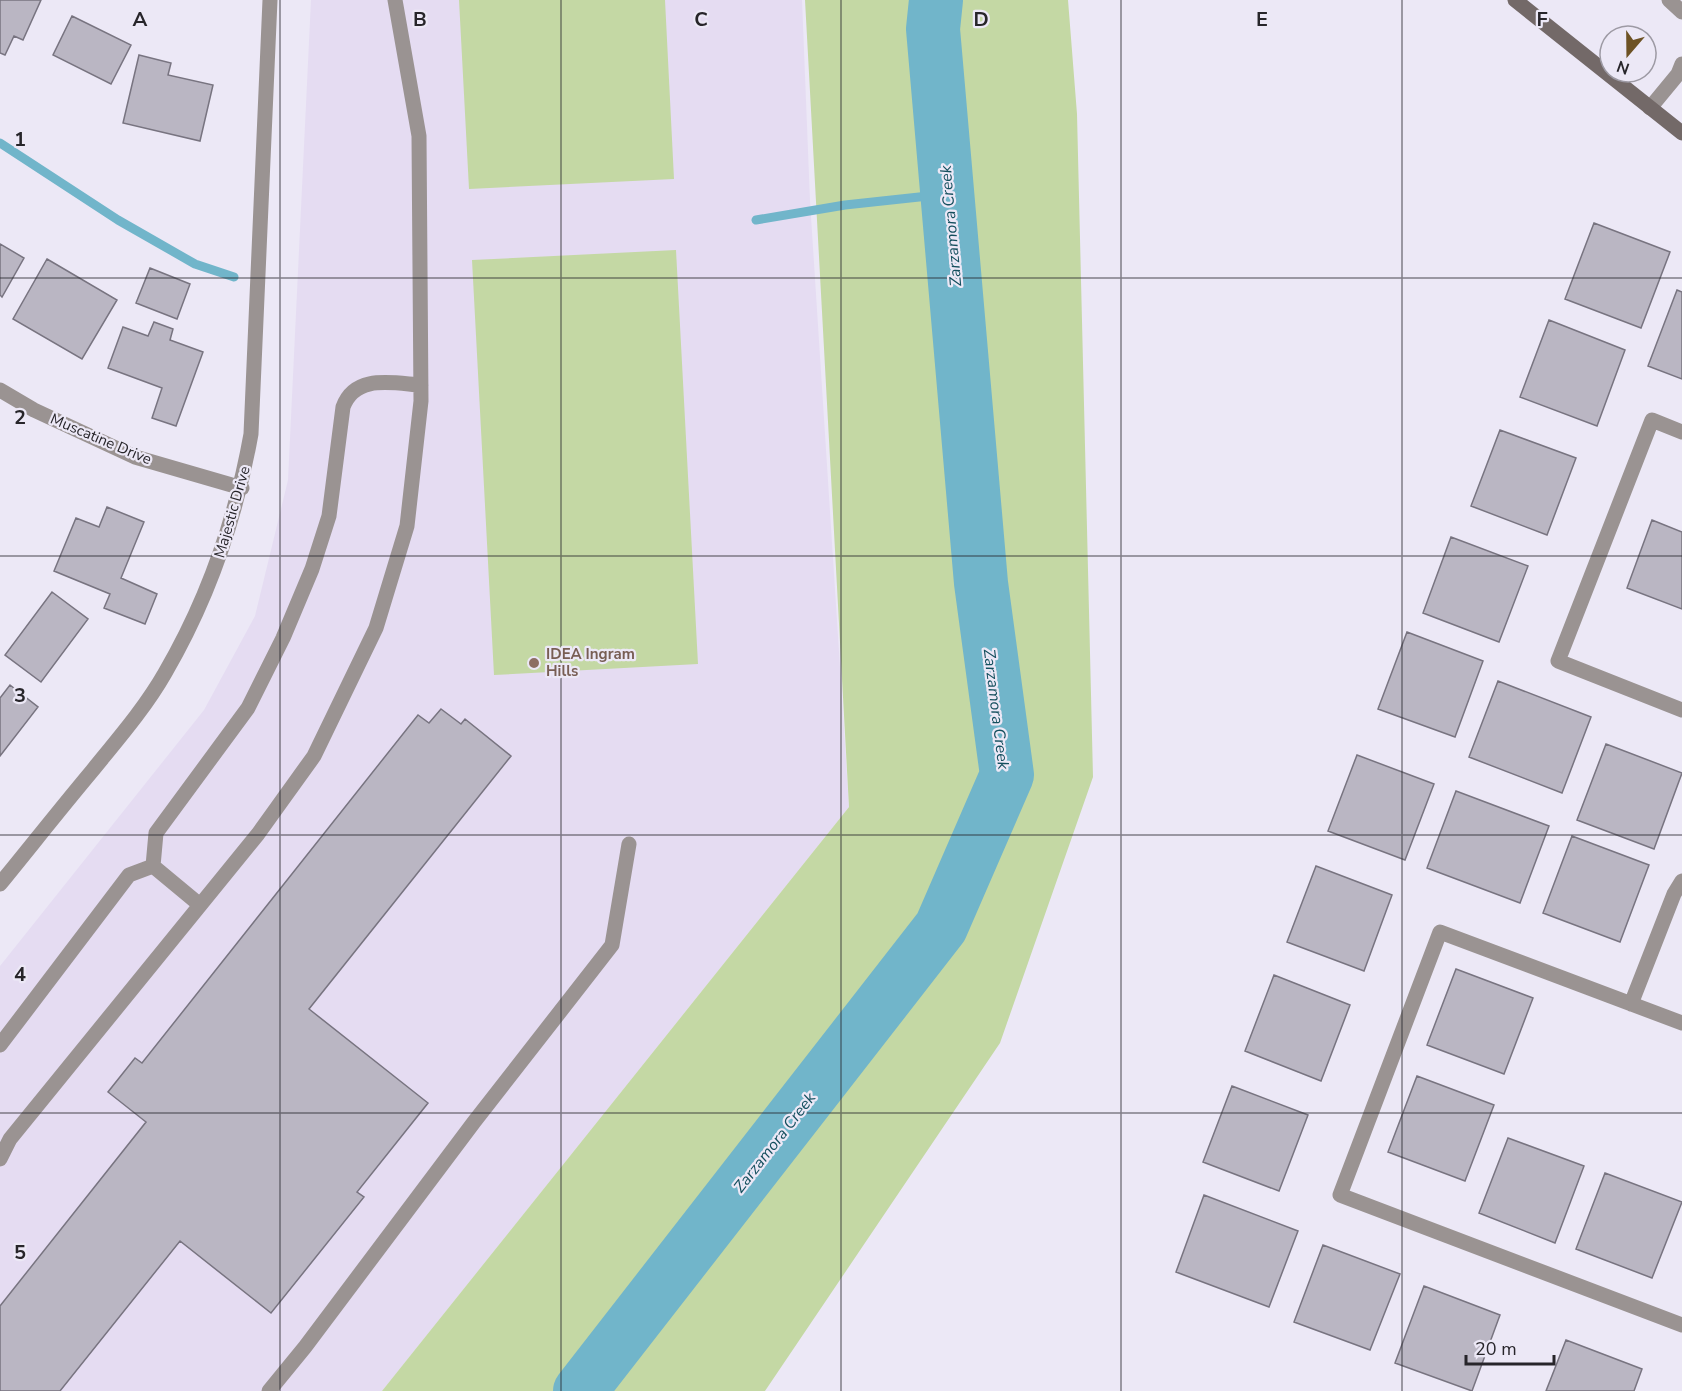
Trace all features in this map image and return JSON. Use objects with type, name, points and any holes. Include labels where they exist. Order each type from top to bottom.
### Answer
[{"type":"street","name":"Majestic Drive","points":[[0,884],[131,723],[165,674],[193,622],[213,575],[242,488],[251,434],[270,0]]},
{"type":"street","points":[[0,1160],[10,1139],[258,834],[314,756],[376,628],[407,526],[421,385],[419,136],[395,0]]},
{"type":"street","points":[[1515,0],[1682,133]]},
{"type":"street","points":[[1669,0],[1682,12]]},
{"type":"street","points":[[1650,108],[1678,74],[1682,64]]},
{"type":"street","points":[[153,866],[156,833],[248,708],[283,638],[308,579],[329,516],[343,407],[347,394],[359,386],[374,382],[421,385]]},
{"type":"street","name":"Muscatine Drive","points":[[0,390],[34,410],[135,457],[242,488]]},
{"type":"street","points":[[1682,432],[1652,420],[1558,662],[1682,710]]},
{"type":"street","points":[[269,1391],[612,945],[628,844]]},
{"type":"street","points":[[153,866],[200,905]]},
{"type":"street","points":[[0,1045],[112,894],[129,875],[153,866]]},
{"type":"street","points":[[1631,1004],[1674,894],[1682,881]]},
{"type":"street","points":[[1682,1023],[1440,932],[1340,1195],[1682,1325]]},
{"type":"shaded area","name":"IDEA Ingram Hills","points":[[311,0],[802,0],[810,201],[849,807],[382,1391],[0,1391],[0,966],[204,710],[255,616],[288,480]]},
{"type":"green space","points":[[459,0],[665,0],[674,179],[469,189]]},
{"type":"green space","points":[[805,0],[1068,0],[1077,114],[1093,777],[1000,1043],[765,1391],[382,1391],[849,807]]},
{"type":"green space","points":[[676,250],[698,664],[494,675],[472,260]]},
{"type":"building","points":[[0,0],[41,0],[23,40],[14,36],[5,55],[0,53]]},
{"type":"building","points":[[72,16],[131,45],[111,84],[53,55]]},
{"type":"building","points":[[139,55],[171,63],[168,75],[213,85],[200,141],[123,123]]},
{"type":"building","points":[[1594,223],[1670,252],[1641,328],[1565,299]]},
{"type":"building","points":[[0,244],[24,258],[2,297],[0,295]]},
{"type":"building","points":[[47,259],[117,300],[82,359],[13,319]]},
{"type":"building","points":[[150,268],[190,284],[177,319],[136,303]]},
{"type":"building","points":[[1677,290],[1682,292],[1682,379],[1648,366]]},
{"type":"building","points":[[1549,320],[1625,350],[1597,426],[1520,397]]},
{"type":"building","points":[[154,322],[173,329],[170,340],[203,352],[176,426],[152,418],[162,388],[108,368],[123,327],[148,336]]},
{"type":"building","points":[[1500,430],[1576,458],[1547,535],[1471,506]]},
{"type":"building","points":[[107,507],[144,522],[121,578],[157,594],[145,624],[104,608],[110,594],[54,571],[76,518],[99,527]]},
{"type":"building","points":[[1652,520],[1682,532],[1682,609],[1627,588]]},
{"type":"building","points":[[1451,537],[1528,566],[1499,642],[1423,613]]},
{"type":"building","points":[[52,592],[88,619],[41,682],[5,655]]},
{"type":"building","points":[[1407,632],[1483,661],[1455,737],[1378,709]]},
{"type":"building","points":[[1498,681],[1591,717],[1562,793],[1469,757]]},
{"type":"building","points":[[10,685],[38,707],[0,756],[0,698]]},
{"type":"building","points":[[441,709],[461,724],[465,719],[511,756],[309,1009],[428,1103],[357,1192],[364,1197],[271,1313],[180,1241],[60,1391],[0,1391],[0,1306],[146,1122],[108,1092],[135,1058],[142,1063],[418,715],[429,723]]},
{"type":"building","points":[[1606,744],[1682,773],[1654,849],[1577,820]]},
{"type":"building","points":[[1357,755],[1434,784],[1405,860],[1328,831]]},
{"type":"building","points":[[1456,791],[1549,826],[1520,903],[1427,868]]},
{"type":"building","points":[[1572,836],[1649,865],[1620,942],[1543,913]]},
{"type":"building","points":[[1316,866],[1392,895],[1364,971],[1287,942]]},
{"type":"building","points":[[1456,969],[1533,998],[1504,1074],[1427,1045]]},
{"type":"building","points":[[1274,975],[1350,1005],[1321,1081],[1245,1051]]},
{"type":"building","points":[[1417,1076],[1494,1105],[1465,1181],[1388,1152]]},
{"type":"building","points":[[1232,1086],[1308,1115],[1279,1191],[1203,1162]]},
{"type":"building","points":[[1508,1138],[1584,1166],[1555,1243],[1479,1213]]},
{"type":"building","points":[[1605,1173],[1682,1202],[1652,1278],[1576,1249]]},
{"type":"building","points":[[1204,1195],[1298,1231],[1269,1307],[1176,1272]]},
{"type":"building","points":[[1323,1245],[1400,1274],[1370,1350],[1294,1322]]},
{"type":"building","points":[[1424,1286],[1500,1315],[1472,1391],[1395,1363]]},
{"type":"building","points":[[1566,1340],[1642,1369],[1634,1391],[1546,1391]]},
{"type":"waterway","name":"Zarzamora Creek","points":[[580,1391],[941,927],[1007,775],[981,583],[933,29],[936,0]]},
{"type":"waterway","points":[[0,143],[118,220],[195,264],[234,277]]},
{"type":"waterway","points":[[756,220],[845,205],[947,194]]},
{"type":"place","name":"IDEA Ingram Hills","points":[[534,663]]}]
